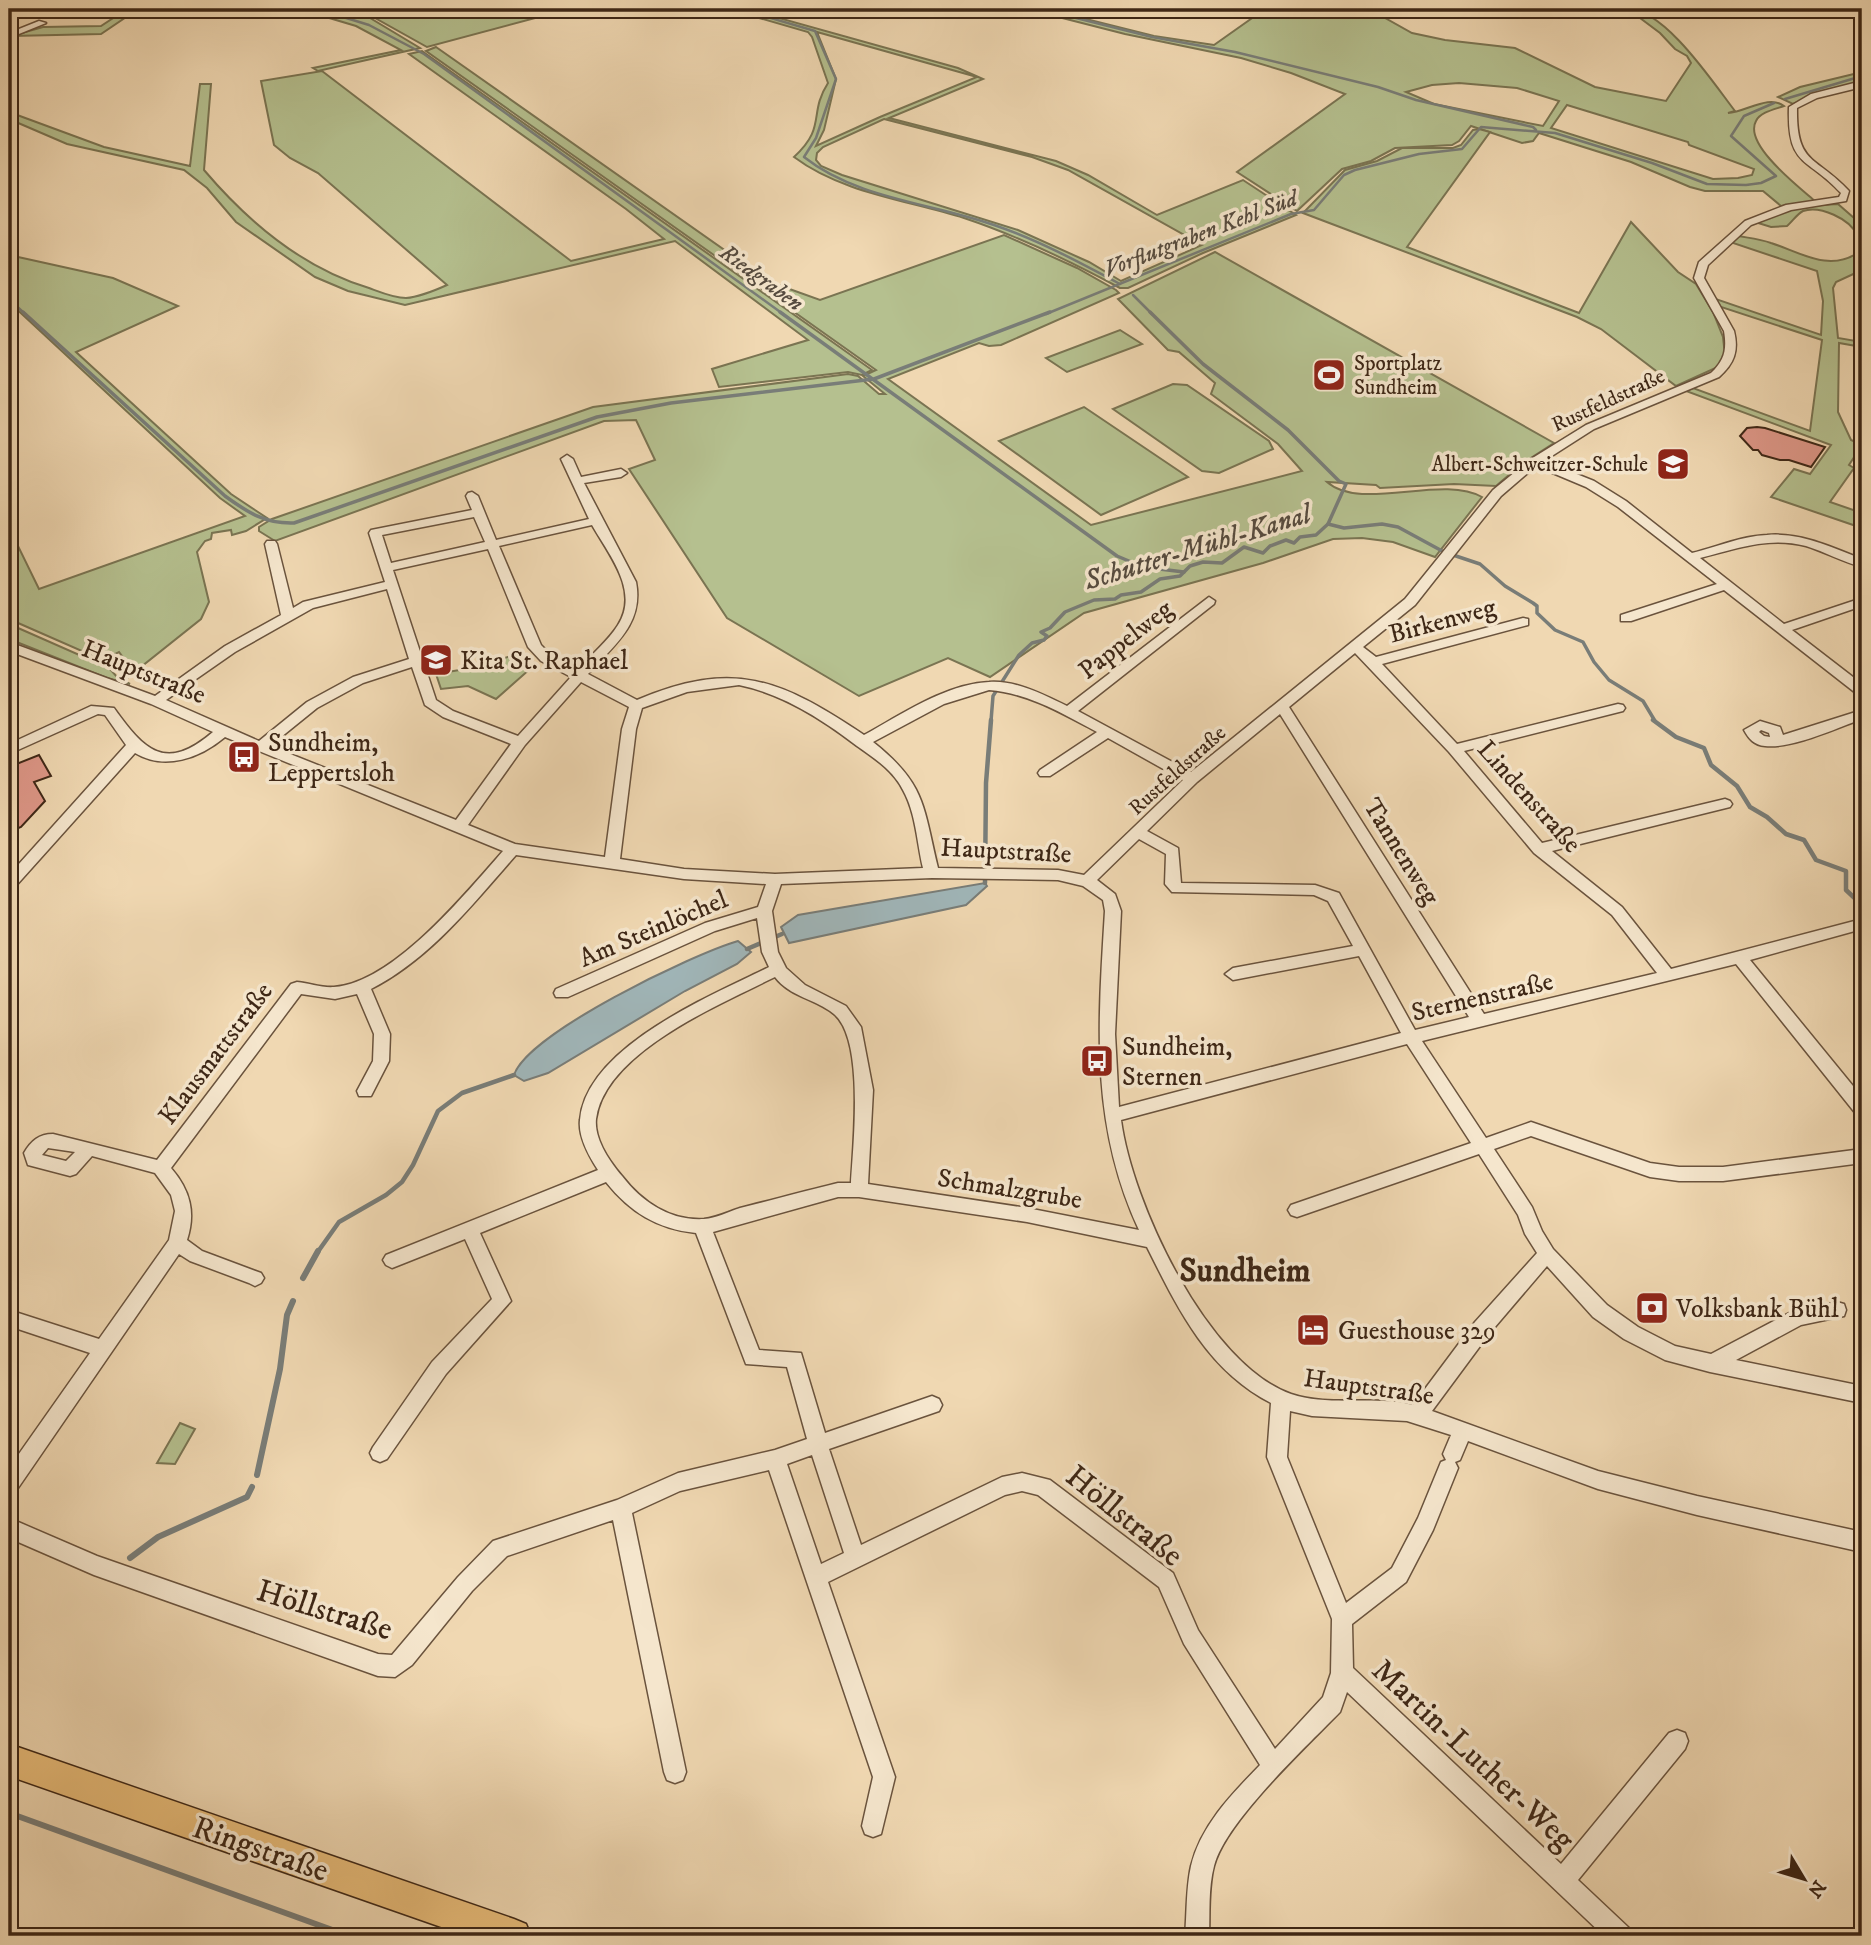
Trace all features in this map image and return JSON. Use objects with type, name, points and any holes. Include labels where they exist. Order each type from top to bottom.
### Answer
[{"type":"main road","name":"Ringstraße","points":[[9,1760],[514,1936]]},
{"type":"street","points":[[9,36],[42,23]]},
{"type":"street","name":"Rustfeldstraße","points":[[1087,881],[1192,779],[1410,602],[1497,493],[1535,461],[1590,427],[1715,375],[1727,366],[1731,357],[1729,331],[1699,278],[1703,264],[1731,237],[1765,214],[1789,207],[1843,199],[1846,193],[1840,186],[1801,154],[1794,142],[1793,107],[1814,96],[1862,84]]},
{"type":"street","points":[[459,827],[520,742],[625,625],[633,600],[630,582],[596,521],[567,459]]},
{"type":"street","points":[[1535,461],[1590,484],[1622,504],[1862,691]]},
{"type":"street","points":[[577,481],[621,473]]},
{"type":"street","points":[[472,496],[535,647],[546,658],[636,705],[677,690],[739,681],[790,697],[823,714],[900,772],[911,790],[932,873]]},
{"type":"street","points":[[479,512],[375,533],[430,702],[448,714],[520,742]]},
{"type":"street","points":[[387,568],[596,521]]},
{"type":"street","points":[[1690,557],[1779,538],[1811,545],[1862,563]]},
{"type":"street","points":[[271,544],[288,616]]},
{"type":"street","points":[[156,701],[230,649],[308,605],[391,584]]},
{"type":"street","points":[[1626,618],[1727,585]]},
{"type":"street","name":"Pappelweg","points":[[1068,712],[1209,601]]},
{"type":"street","points":[[1781,629],[1862,601]]},
{"type":"street","name":"Birkenweg","points":[[1373,662],[1523,622]]},
{"type":"street","name":"Hauptstraße","points":[[9,646],[156,701],[260,747],[513,849],[684,874],[775,879],[932,873],[1049,874],[1087,881],[1110,898],[1113,911],[1106,1040],[1113,1115],[1121,1160],[1152,1240],[1200,1328],[1237,1373],[1281,1399],[1327,1408],[1418,1414],[1597,1480],[1862,1542]]},
{"type":"street","name":"Lindenstraße","points":[[1356,647],[1454,749],[1539,849],[1616,911],[1668,976]]},
{"type":"street","points":[[260,747],[312,705],[358,680],[415,662]]},
{"type":"street","points":[[861,742],[917,712],[966,691],[991,685],[1010,687],[1068,712],[1192,779]]},
{"type":"street","points":[[612,864],[629,729],[636,705]]},
{"type":"street","name":"Tannenweg","points":[[1282,706],[1481,1022]]},
{"type":"street","points":[[1454,749],[1618,708]]},
{"type":"street","points":[[9,749],[96,709],[109,711],[134,745],[156,756],[185,755],[200,749],[223,731]]},
{"type":"street","points":[[1774,741],[1795,737],[1862,713]]},
{"type":"street","points":[[1045,773],[1105,733]]},
{"type":"street","points":[[9,884],[134,745]]},
{"type":"street","points":[[1539,849],[1725,804]]},
{"type":"street","points":[[1139,833],[1173,852],[1173,884],[1177,888],[1315,890],[1328,892],[1334,897],[1411,1037],[1526,1212],[1534,1234],[1547,1254],[1600,1311],[1631,1333],[1672,1354],[1862,1395]]},
{"type":"street","name":"Klausmattstraße","points":[[161,1168],[297,988],[336,993],[362,986],[414,954],[513,849]]},
{"type":"street","points":[[775,879],[764,911],[770,952],[778,969],[793,985],[840,1010],[853,1027],[866,1090],[859,1190]]},
{"type":"street","name":"Am Steinlöchel","points":[[562,993],[710,927],[764,911]]},
{"type":"street","name":"Sternenstraße","points":[[1113,1115],[1411,1037],[1668,976],[1862,924]]},
{"type":"street","points":[[1233,974],[1363,950]]},
{"type":"street","points":[[1739,957],[1862,1109]]},
{"type":"street","name":"Schmalzgrube","points":[[778,969],[676,1021],[652,1037],[608,1077],[593,1098],[587,1120],[592,1139],[609,1173],[634,1204],[653,1217],[702,1226],[838,1190],[859,1190],[1027,1215],[1152,1240]]},
{"type":"street","points":[[362,986],[382,1034],[381,1061],[365,1091]]},
{"type":"street","points":[[1297,1210],[1531,1129],[1650,1170],[1679,1174],[1723,1174],[1862,1156]]},
{"type":"street","points":[[12,1475],[177,1243],[185,1220],[183,1202],[176,1185],[161,1168],[87,1149]]},
{"type":"street","points":[[392,1260],[609,1173]]},
{"type":"street","points":[[702,1226],[753,1358],[794,1359],[818,1444],[856,1559]]},
{"type":"street","points":[[380,1454],[439,1368],[502,1301],[469,1229]]},
{"type":"street","points":[[177,1243],[196,1256],[255,1278]]},
{"type":"street","points":[[1418,1414],[1482,1328],[1547,1254]]},
{"type":"street","points":[[1710,1364],[1798,1318],[1836,1310]]},
{"type":"street","points":[[9,1318],[104,1349]]},
{"type":"street","points":[[1197,1936],[1202,1867],[1212,1840],[1237,1805],[1332,1704],[1342,1673],[1342,1619],[1277,1457],[1281,1399]]},
{"type":"street","name":"Höllstraße","points":[[9,1528],[94,1565],[378,1665],[395,1666],[405,1658],[466,1584],[500,1548],[621,1508],[678,1482],[775,1459],[932,1405]]},
{"type":"street","points":[[1342,1619],[1399,1575],[1426,1523],[1463,1430]]},
{"type":"street","points":[[775,1459],[884,1777],[873,1826]]},
{"type":"street","name":"Höllstraße","points":[[815,1578],[1002,1486],[1022,1482],[1043,1487],[1166,1580],[1191,1637],[1273,1766]]},
{"type":"street","points":[[621,1508],[676,1772]]},
{"type":"street","name":"Martin-Luther-Weg","points":[[1342,1673],[1618,1935]]},
{"type":"street","name":"Martin-Luther-Weg","points":[[1562,1881],[1677,1741]]},
{"type":"green space","points":[[127,9],[138,9],[101,34],[11,36],[43,27],[101,26]]},
{"type":"green space","points":[[299,9],[355,9],[420,48],[318,71],[313,68],[401,50],[356,26]]},
{"type":"green space","points":[[385,9],[569,9],[427,47],[368,14]]},
{"type":"green space","points":[[728,9],[747,9],[958,68],[983,79],[889,118],[1056,161],[1088,175],[1157,215],[1243,180],[1296,215],[1203,253],[1128,288],[1120,288],[1004,233],[964,218],[854,187],[813,169],[794,157],[814,129],[819,103],[828,83],[808,32]],"holes":[[[817,32],[977,77],[816,146],[824,130],[836,79]],[[884,119],[1032,157],[1068,170],[1202,245],[1121,281],[1089,262],[1018,230],[842,175],[821,166],[816,160],[817,153],[823,147]]]},
{"type":"green space","points":[[1027,9],[1046,9],[1154,36],[1214,45],[1265,9],[1369,9],[1412,33],[1445,40],[1515,48],[1595,87],[1666,101],[1691,63],[1687,56],[1628,9],[1642,12],[1673,34],[1688,50],[1735,111],[1728,113],[1771,102],[1784,106],[1768,111],[1758,118],[1754,130],[1757,141],[1786,176],[1815,201],[1781,206],[1763,191],[1705,191],[1631,162],[1539,133],[1533,141],[1522,143],[1471,126],[1459,141],[1452,145],[1395,148],[1371,161],[1342,169],[1297,211],[1237,172],[1345,94],[1291,73],[1241,58],[1125,34]],"holes":[[[1459,83],[1517,88],[1559,101],[1543,126],[1434,104],[1406,92],[1432,85]],[[1567,105],[1688,142],[1689,145],[1754,169],[1752,175],[1713,179],[1551,128]]]},
{"type":"green space","points":[[436,47],[770,282],[820,300],[1004,235],[1077,268],[1116,290],[1119,293],[1001,345],[979,343],[888,379],[1091,525],[1302,471],[1278,444],[1211,394],[1215,383],[1179,352],[1168,350],[1118,299],[1215,252],[1554,443],[1523,463],[1496,486],[1454,484],[1380,488],[1376,485],[1327,482],[1342,490],[1360,494],[1446,489],[1465,491],[1482,497],[1435,557],[1393,542],[1362,538],[1333,539],[1263,563],[1084,613],[990,677],[948,658],[859,696],[727,618],[629,469],[655,460],[636,420],[604,421],[275,541],[259,531],[259,527],[272,519],[593,407],[848,374],[858,376],[879,394],[885,394],[863,376],[876,370],[426,51]]},
{"type":"green space","points":[[422,51],[872,370],[862,375],[848,372],[719,387],[712,369],[808,340],[675,241],[405,305],[348,291],[315,277],[236,222],[207,188],[184,170],[67,144],[9,119],[9,112],[104,147],[190,166],[200,84],[211,84],[204,170],[239,208],[299,256],[321,269],[397,297],[416,296],[447,285],[318,173],[290,158],[274,145],[261,81],[322,71],[571,261],[664,239],[409,54]]},
{"type":"green space","points":[[1862,72],[1862,83],[1812,96],[1793,104],[1778,97],[1800,87]]},
{"type":"green space","points":[[1473,130],[1490,132],[1407,247],[1579,313],[1631,222],[1678,272],[1696,284],[1713,312],[1723,337],[1725,356],[1720,366],[1676,386],[1601,329],[1577,317],[1303,213],[1345,170],[1377,161],[1402,148],[1453,148],[1461,145]]},
{"type":"green space","points":[[1838,204],[1862,225],[1862,270],[1836,282],[1833,288],[1838,338],[1862,342],[1862,347],[1839,343],[1838,412],[1851,440],[1862,445],[1849,465],[1854,468],[1830,502],[1862,513],[1862,528],[1771,497],[1794,469],[1810,474],[1831,445],[1686,391],[1693,388],[1810,431],[1822,340],[1718,306],[1713,298],[1821,335],[1823,301],[1817,271],[1730,242],[1738,236],[1767,242],[1815,259],[1837,261],[1848,258],[1859,252],[1857,235],[1848,224],[1834,215],[1810,210],[1801,212],[1787,226],[1771,227],[1755,222],[1796,208]]},
{"type":"green space","points":[[9,255],[113,278],[178,306],[76,352],[231,494],[267,518],[246,531],[232,535],[231,530],[212,533],[211,539],[205,541],[197,552],[209,602],[201,619],[127,678],[131,668],[119,652],[115,654],[125,667],[123,675],[114,665],[9,619],[9,517],[16,542],[39,589],[245,516],[220,498],[9,302]]},
{"type":"green space","points":[[1120,330],[1142,344],[1067,372],[1046,358]]},
{"type":"green space","points":[[1173,384],[1187,385],[1269,441],[1273,449],[1219,473],[1202,471],[1113,409]]},
{"type":"green space","points":[[1084,407],[1188,477],[1101,515],[999,441]]},
{"type":"green space","points":[[9,624],[109,668],[118,678],[130,684],[107,678],[9,639]]},
{"type":"green space","points":[[517,654],[530,669],[496,699],[468,686],[441,689],[436,674],[477,667]]},
{"type":"green space","points":[[180,1423],[195,1429],[175,1464],[157,1463]]},
{"type":"water","points":[[985,883],[987,886],[966,905],[789,943],[781,927],[798,915]]},
{"type":"water","points":[[738,941],[751,952],[737,964],[685,991],[548,1073],[524,1081],[514,1075],[526,1058],[549,1038],[614,997],[686,962]]},
{"type":"building","points":[[1757,427],[1825,447],[1811,467],[1762,455],[1740,436],[1747,428]]},
{"type":"building","points":[[39,755],[51,776],[34,782],[45,801],[21,827],[9,832],[9,767]]},
{"type":"waterway","name":"Riedgraben","points":[[317,9],[369,25],[424,54],[783,314]]},
{"type":"waterway","points":[[740,9],[815,31],[836,79],[816,138],[804,157],[825,171],[871,191],[970,217],[1010,231],[1120,284]]},
{"type":"waterway","points":[[1040,9],[1152,37],[1235,52],[1378,87],[1416,100],[1533,127],[1536,130]]},
{"type":"waterway","name":"Vorflutgraben Kehl Süd","points":[[1785,99],[1862,76]]},
{"type":"waterway","name":"Vorflutgraben Kehl Süd","points":[[1120,284],[1291,214],[1314,210],[1344,175],[1355,170],[1419,154],[1462,149],[1481,127],[1555,133],[1652,163],[1707,184],[1761,183],[1776,176],[1731,136],[1744,116],[1774,103]]},
{"type":"waterway","name":"Vorflutgraben Kehl Süd","points":[[1046,314],[1120,284]]},
{"type":"waterway","points":[[1133,295],[1150,312]]},
{"type":"waterway","points":[[9,299],[25,314]]},
{"type":"waterway","points":[[23,312],[225,496],[257,516],[284,523],[294,523],[597,417],[671,403],[873,379]]},
{"type":"waterway","name":"Riedgraben","points":[[780,312],[873,379]]},
{"type":"waterway","name":"Vorflutgraben Kehl Süd","points":[[873,379],[1050,312]]},
{"type":"waterway","points":[[1150,312],[1203,364],[1288,430],[1339,481],[1346,484],[1328,524]]},
{"type":"waterway","name":"Riedgraben","points":[[873,379],[1117,556],[1143,567],[1184,572]]},
{"type":"waterway","name":"Schutter-Mühl-Kanal","points":[[1184,572],[1190,566],[1203,562],[1222,563],[1244,547],[1263,553],[1270,546],[1286,540],[1294,543],[1300,537],[1316,535],[1328,524]]},
{"type":"waterway","name":"Schutter-Mühl-Kanal","points":[[1328,524],[1344,528],[1382,524],[1398,527],[1444,552],[1480,564],[1505,586],[1537,606],[1537,613],[1555,630],[1583,642],[1594,662],[1609,680],[1643,701],[1655,721]]},
{"type":"waterway","name":"Schutter-Mühl-Kanal","points":[[991,721],[993,696],[1019,655],[1032,643],[1044,640],[1047,636],[1041,632],[1050,628],[1065,612],[1094,600],[1115,599],[1121,595],[1141,592],[1160,579],[1180,576],[1184,572]]},
{"type":"waterway","name":"Schutter-Mühl-Kanal","points":[[985,883],[986,783],[991,720]]},
{"type":"waterway","name":"Schutter-Mühl-Kanal","points":[[1653,720],[1676,737],[1704,748],[1711,765],[1737,786],[1750,807],[1767,817],[1786,834],[1804,840],[1816,860],[1846,871],[1846,890],[1862,905]]},
{"type":"waterway","points":[[747,949],[782,934]]},
{"type":"waterway","points":[[317,1253],[339,1222],[386,1195],[402,1182],[413,1165],[438,1111],[462,1093],[514,1075]]},
{"type":"waterway","points":[[303,1278],[318,1251]]},
{"type":"waterway","points":[[257,1475],[280,1369],[287,1315],[293,1301]]},
{"type":"waterway","points":[[130,1558],[158,1537],[247,1497],[252,1487]]},
{"type":"waterway","points":[[9,1813],[349,1936]]},
{"type":"place","name":"Sportplatz Sundheim","points":[[1329,375]]},
{"type":"place","name":"Albert-Schweitzer-Schule","points":[[1673,464]]},
{"type":"place","name":"Kita St. Raphael","points":[[436,660]]},
{"type":"place","name":"Sundheim, Leppertsloh","points":[[244,757]]},
{"type":"place","name":"Sundheim, Sternen","points":[[1097,1061]]},
{"type":"place","name":"Volksbank Bühl","points":[[1652,1308]]},
{"type":"place","name":"Guesthouse 329","points":[[1313,1330]]},
{"type":"district","name":"Sundheim","points":[[1245,1269]]}]
